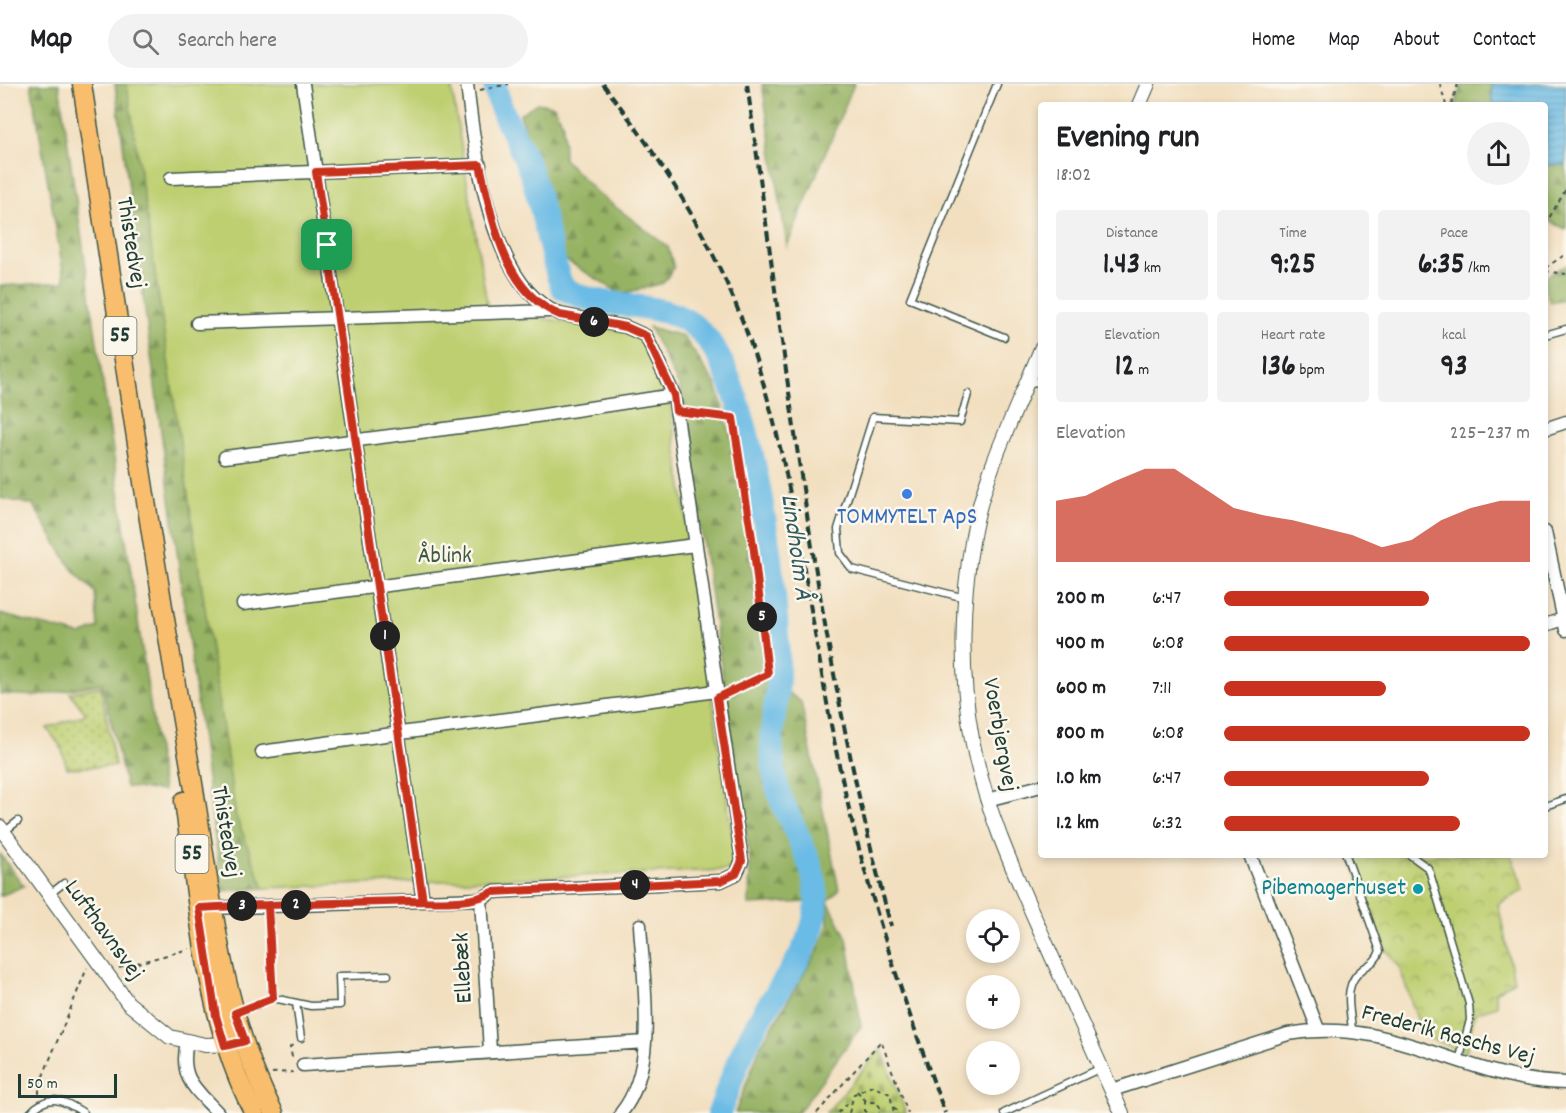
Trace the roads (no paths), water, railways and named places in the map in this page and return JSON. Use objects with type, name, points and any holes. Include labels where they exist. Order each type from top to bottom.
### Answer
[{"type":"main road","name":"Thistedvej","points":[[82,84],[206,908],[235,1013],[255,1074],[274,1113]]},
{"type":"main road","name":"Thistedvej","points":[[206,908],[204,945],[216,1016],[225,1046],[254,1113]]},
{"type":"street","points":[[303,84],[339,318],[354,441],[400,732],[423,901]]},
{"type":"street","points":[[467,84],[480,165],[506,258],[525,289],[549,310]]},
{"type":"street","points":[[1140,102],[1148,84]]},
{"type":"street","points":[[171,178],[480,165]]},
{"type":"street","points":[[197,323],[549,310],[594,322],[626,327],[646,336],[674,395],[742,861],[736,874],[721,881],[493,892],[481,899]]},
{"type":"street","name":"Voerbjergvej","points":[[1038,363],[1034,382],[990,477],[973,535],[966,598],[965,670],[972,738],[987,800],[1003,846],[1122,1113]]},
{"type":"street","points":[[225,457],[674,395]]},
{"type":"street","points":[[1548,428],[1566,422]]},
{"type":"street","points":[[243,604],[695,545]]},
{"type":"street","points":[[1548,546],[1565,625],[1548,626]]},
{"type":"street","points":[[262,752],[400,732],[717,694]]},
{"type":"street","points":[[987,800],[1038,787]]},
{"type":"street","name":"Lufthavnsvej","points":[[2,830],[128,1003],[170,1037],[187,1042],[225,1046],[245,1041]]},
{"type":"street","points":[[1251,858],[1318,1029]]},
{"type":"street","name":"Ellebæk","points":[[206,908],[481,899],[490,1051]]},
{"type":"street","points":[[621,1113],[637,1086],[645,1042],[640,925]]},
{"type":"street","name":"Frederik Raschs Vej","points":[[1112,1090],[1288,1034],[1318,1029],[1352,1030],[1386,1036],[1502,1076],[1538,1083],[1566,1083]]},
{"type":"street","points":[[187,1042],[183,1060],[189,1082],[218,1113]]},
{"type":"street","points":[[303,1065],[645,1042]]},
{"type":"lane","points":[[997,84],[910,299],[1005,337]]},
{"type":"lane","points":[[1548,334],[1566,329]]},
{"type":"lane","points":[[966,598],[852,569],[840,553],[838,529],[873,417],[960,422],[968,394]]},
{"type":"lane","points":[[1548,805],[1566,799]]},
{"type":"lane","points":[[2,830],[18,821]]},
{"type":"lane","points":[[1347,858],[1380,951],[1378,959],[1355,975],[1348,990],[1352,1030]]},
{"type":"lane","points":[[1414,858],[1428,868],[1469,1004],[1470,1020],[1458,1062]]},
{"type":"lane","points":[[49,895],[63,883]]},
{"type":"lane","points":[[268,905],[273,998]]},
{"type":"lane","points":[[235,1013],[273,998],[311,1006],[340,1005],[339,976],[388,975]]},
{"type":"lane","points":[[296,1003],[301,1038]]},
{"type":"lane","points":[[1004,1113],[1102,1068]]},
{"type":"lane","points":[[30,1113],[40,1102],[52,1100],[67,1103],[84,1113]]},
{"type":"water","points":[[1492,84],[1566,84],[1566,165],[1548,165],[1548,102],[1492,102]]},
{"type":"waterway","name":"Lindholm Å","points":[[495,84],[505,117],[526,159],[535,184],[562,287],[595,300],[651,308],[668,313],[685,320],[700,331],[719,358],[736,397],[749,444],[769,549],[774,600],[778,680],[772,731],[774,770],[780,796],[812,870],[817,901],[811,930],[800,957],[748,1041],[719,1113]]},
{"type":"railway","points":[[603,84],[667,173],[686,204],[720,269],[748,336],[778,437],[836,750],[857,842],[883,934],[945,1113]]},
{"type":"railway","points":[[747,84],[790,402],[823,613],[842,718],[891,926]]},
{"type":"place","name":"TOMMYTELT ApS","points":[[907,494]]},
{"type":"place","name":"Pibemagerhuset","points":[[1418,889]]},
{"type":"park label","name":"Åblink","points":[[445,557]]}]
